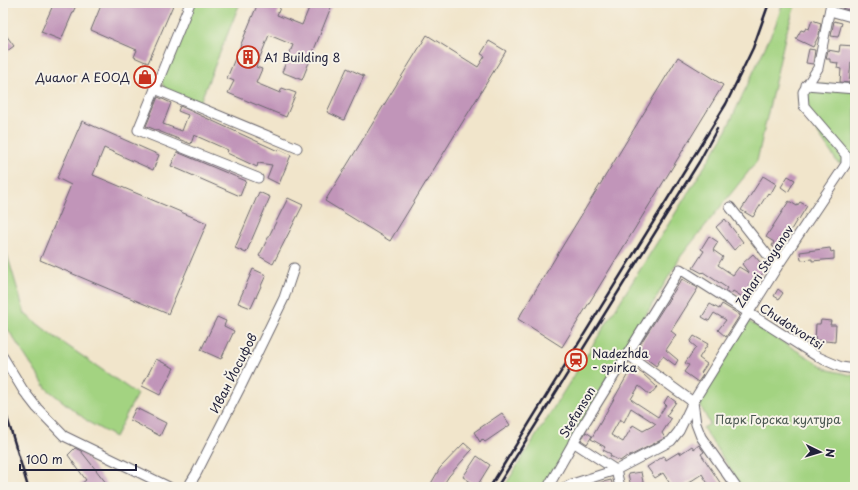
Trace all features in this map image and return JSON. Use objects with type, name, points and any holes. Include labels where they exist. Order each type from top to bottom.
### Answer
[{"type":"street","points":[[190,3],[138,130],[258,178]]},
{"type":"street","points":[[831,7],[855,18]]},
{"type":"street","name":"Zahari Stoyanov","points":[[566,487],[616,470],[671,441],[680,431],[693,402],[777,267],[846,164],[846,155],[804,106],[803,92],[818,68],[831,7]]},
{"type":"street","points":[[806,85],[855,88]]},
{"type":"street","points":[[155,89],[297,148]]},
{"type":"street","points":[[730,207],[777,267]]},
{"type":"street","name":"Иван Йосифов","points":[[188,487],[235,398],[281,305],[294,268]]},
{"type":"street","name":"Chudotvortsi","points":[[680,269],[818,357],[841,367],[855,369]]},
{"type":"street","name":"Stefanson","points":[[548,487],[573,442],[680,269]]},
{"type":"street","points":[[627,354],[693,402],[696,424],[702,437],[736,487]]},
{"type":"street","points":[[3,357],[23,390],[37,408],[64,436],[169,487]]},
{"type":"street","points":[[573,442],[616,470],[620,487]]},
{"type":"green space","points":[[194,3],[240,3],[200,102],[167,91],[161,81]]},
{"type":"green space","points":[[783,3],[796,3],[786,33],[757,161],[681,256],[545,487],[504,487],[723,137],[775,26]]},
{"type":"green space","points":[[806,83],[855,87],[855,160],[846,164],[838,163],[800,107],[798,96]]},
{"type":"green space","points":[[3,241],[25,314],[52,335],[137,394],[115,437],[90,423],[47,389],[3,322]]},
{"type":"green space","name":"Парк Горска култура","points":[[748,321],[829,370],[855,376],[855,487],[742,487],[703,428],[710,424],[699,403],[705,389]]},
{"type":"building","points":[[54,3],[77,3],[61,40],[41,32]]},
{"type":"building","points":[[102,3],[174,3],[148,63],[134,57],[137,50],[91,30]]},
{"type":"building","points":[[258,3],[282,3],[277,15],[302,25],[311,3],[325,3],[325,5],[331,7],[302,80],[282,72],[293,45],[269,35],[256,67],[262,69],[256,83],[280,93],[282,88],[296,93],[286,117],[228,93],[234,81],[227,78]]},
{"type":"building","points":[[844,3],[854,3],[852,11],[842,8]]},
{"type":"building","points":[[812,20],[821,23],[819,35],[813,47],[796,39],[801,30],[804,31],[806,28],[809,29]]},
{"type":"building","points":[[834,21],[842,23],[838,37],[831,36]]},
{"type":"building","points":[[3,31],[14,46],[3,54]]},
{"type":"building","points":[[427,35],[478,67],[485,56],[481,54],[489,41],[506,51],[390,241],[325,201]]},
{"type":"building","points":[[840,45],[855,46],[855,62],[851,62],[849,83],[840,82],[841,69],[837,68],[838,63],[830,62],[830,59],[826,59],[828,50],[839,52]]},
{"type":"building","points":[[809,49],[815,50],[813,64],[806,63]]},
{"type":"building","points":[[678,57],[723,85],[562,347],[518,319]]},
{"type":"building","points":[[347,68],[364,76],[344,120],[327,112]]},
{"type":"building","points":[[158,97],[171,103],[163,124],[182,131],[188,115],[178,111],[180,106],[278,151],[279,149],[291,155],[279,184],[267,178],[272,165],[258,163],[257,167],[227,153],[228,150],[194,135],[191,144],[146,126]]},
{"type":"building","points":[[82,121],[159,155],[153,170],[104,148],[93,175],[207,223],[168,314],[40,260],[71,185],[57,178]]},
{"type":"building","points":[[177,152],[246,181],[240,196],[171,166]]},
{"type":"building","points":[[763,176],[776,184],[770,195],[768,193],[753,217],[741,210]]},
{"type":"building","points":[[788,176],[795,180],[788,192],[781,187]]},
{"type":"building","points":[[259,192],[270,197],[246,253],[235,248]]},
{"type":"building","points":[[288,198],[303,205],[273,264],[259,256]]},
{"type":"building","points":[[789,201],[797,206],[800,202],[807,206],[779,250],[772,246],[774,242],[766,237]]},
{"type":"building","points":[[725,219],[743,242],[734,250],[716,227]]},
{"type":"building","points":[[709,236],[718,242],[713,250],[723,257],[718,265],[733,275],[739,267],[749,273],[742,264],[753,254],[767,270],[749,285],[756,289],[749,301],[733,291],[731,294],[725,291],[727,288],[703,272],[702,273],[693,268],[704,251],[701,249]]},
{"type":"building","points":[[830,248],[831,252],[834,251],[834,259],[812,261],[812,259],[801,260],[800,252]]},
{"type":"building","points":[[253,269],[266,275],[251,308],[238,303]]},
{"type":"building","points":[[682,279],[698,288],[671,331],[676,335],[666,350],[678,360],[675,365],[663,356],[656,366],[639,353],[642,348],[639,346]]},
{"type":"building","points":[[778,289],[783,293],[779,299],[774,296]]},
{"type":"building","points":[[710,304],[719,309],[722,304],[740,315],[726,337],[718,330],[726,320],[714,313],[709,321],[702,317]]},
{"type":"building","points":[[217,317],[226,321],[224,326],[234,331],[221,359],[201,350]]},
{"type":"building","points":[[821,320],[831,321],[830,325],[836,325],[835,342],[815,340],[816,324],[820,324]]},
{"type":"building","points":[[694,336],[708,344],[699,358],[707,364],[701,373],[703,375],[698,382],[684,372],[689,365],[685,363],[696,347],[690,342]]},
{"type":"building","points":[[156,359],[174,368],[160,395],[142,386]]},
{"type":"building","points":[[632,367],[643,374],[657,387],[650,395],[639,386],[631,399],[658,417],[666,405],[664,403],[668,396],[676,402],[666,416],[671,419],[662,433],[665,438],[628,457],[627,456],[620,461],[610,456],[611,454],[603,450],[605,447],[591,439]],"holes":[[[631,408],[656,424],[643,431],[633,425],[623,442],[611,435],[620,419],[624,422]]]},
{"type":"building","points":[[136,408],[166,423],[160,436],[130,420]]},
{"type":"building","points":[[502,413],[510,425],[485,442],[482,439],[480,442],[474,432]]},
{"type":"building","points":[[586,432],[592,436],[587,444],[581,440]]},
{"type":"building","points":[[464,443],[472,450],[449,476],[442,487],[429,487],[440,468]]},
{"type":"building","points":[[699,445],[704,452],[701,454],[723,487],[710,487],[702,474],[682,487],[672,487],[663,473],[655,478],[647,467],[664,456],[666,460],[679,452],[680,454],[692,446],[694,449]]},
{"type":"building","points":[[75,448],[81,451],[107,484],[103,487],[77,487],[86,480],[68,455]]},
{"type":"building","points":[[477,456],[490,465],[477,486],[463,477]]},
{"type":"building","points":[[641,472],[644,487],[631,487],[628,474]]},
{"type":"building","points":[[611,480],[613,487],[591,487],[591,485]]},
{"type":"railway","points":[[490,487],[726,104],[753,48],[769,3]]},
{"type":"railway","points":[[497,487],[699,162],[717,129]]},
{"type":"railway","points":[[3,404],[28,487]]},
{"type":"place","name":"A1 Building 8","points":[[248,57]]},
{"type":"place","name":"Диалог А ЕООД","points":[[145,77]]},
{"type":"place","name":"Nadezhda - spirka","points":[[576,360]]}]
